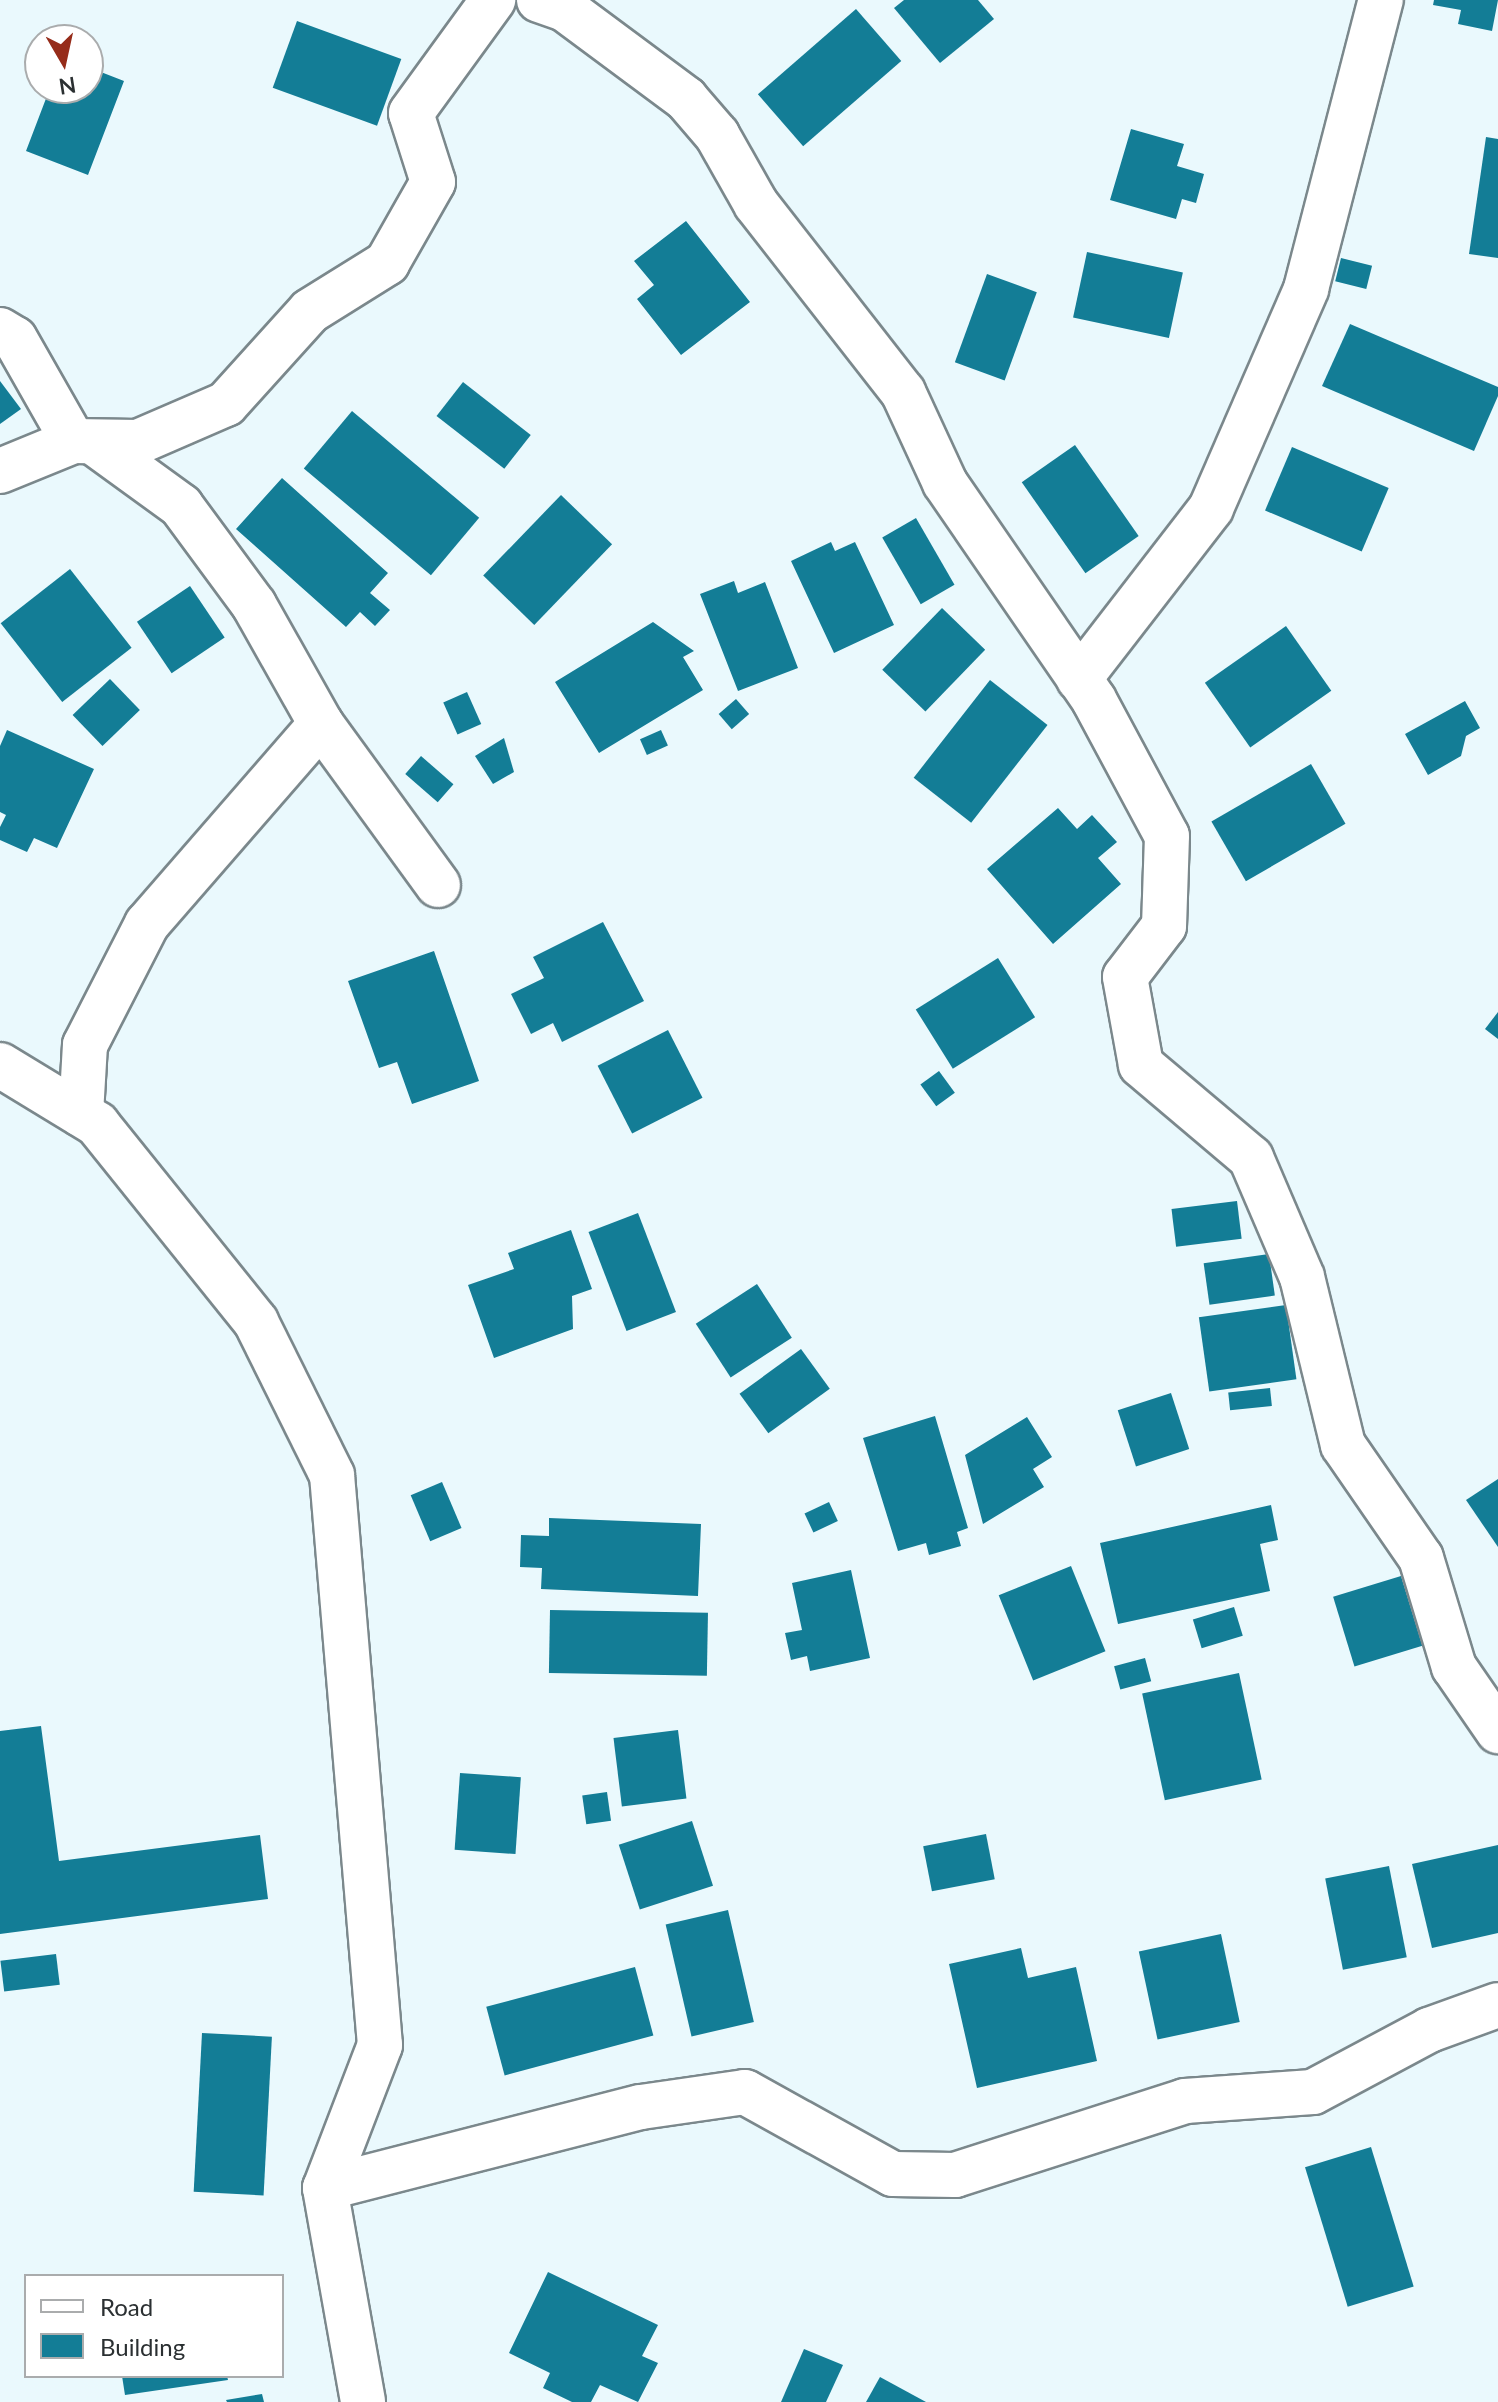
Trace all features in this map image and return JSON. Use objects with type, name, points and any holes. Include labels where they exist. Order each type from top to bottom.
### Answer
[{"type":"street","points":[[0,471],[83,441],[138,442],[226,404],[310,311],[387,263],[433,182],[411,113],[493,0]]},
{"type":"street","points":[[539,0],[565,9],[686,99],[717,135],[756,204],[903,392],[945,483],[1094,700],[1167,836],[1164,926],[1125,977],[1141,1065],[1251,1158],[1302,1277],[1343,1445],[1421,1558],[1454,1667],[1498,1731]]},
{"type":"street","points":[[1079,679],[1211,508],[1306,289],[1381,0]]},
{"type":"street","points":[[0,330],[15,339],[83,441],[181,506],[254,605],[321,724],[438,885]]},
{"type":"street","points":[[81,1114],[85,1045],[147,924],[321,724]]},
{"type":"street","points":[[0,1065],[97,1124],[256,1322],[332,1475],[380,2045],[325,2188],[363,2402]]},
{"type":"street","points":[[325,2188],[641,2107],[745,2092],[893,2174],[955,2175],[1185,2101],[1313,2092],[1429,2030],[1498,2005]]},
{"type":"building","points":[[904,0],[978,0],[994,19],[940,63],[894,8]]},
{"type":"building","points":[[1434,0],[1498,0],[1492,31],[1458,24],[1461,10],[1433,5]]},
{"type":"building","points":[[856,9],[901,61],[803,146],[758,94]]},
{"type":"building","points":[[297,21],[401,59],[377,126],[273,88]]},
{"type":"building","points":[[104,73],[124,81],[88,175],[26,151],[44,104],[104,104]]},
{"type":"building","points":[[1131,129],[1184,144],[1177,166],[1204,174],[1196,203],[1182,199],[1176,219],[1110,200]]},
{"type":"building","points":[[1486,137],[1498,139],[1498,258],[1469,254]]},
{"type":"building","points":[[686,221],[750,302],[681,355],[637,299],[654,285],[634,261]]},
{"type":"building","points":[[1087,252],[1183,272],[1169,338],[1073,318]]},
{"type":"building","points":[[1341,258],[1372,266],[1366,289],[1335,281]]},
{"type":"building","points":[[987,274],[1037,292],[1005,380],[955,362]]},
{"type":"building","points":[[1350,324],[1498,387],[1498,396],[1474,451],[1322,386]]},
{"type":"building","points":[[0,381],[21,409],[0,424]]},
{"type":"building","points":[[463,382],[531,435],[504,469],[437,416]]},
{"type":"building","points":[[352,411],[479,518],[431,575],[304,468]]},
{"type":"building","points":[[1075,445],[1139,536],[1085,573],[1022,482]]},
{"type":"building","points":[[1292,447],[1389,488],[1362,552],[1265,511]]},
{"type":"building","points":[[282,478],[388,573],[370,593],[390,610],[375,626],[360,612],[346,627],[236,529]]},
{"type":"building","points":[[561,495],[612,544],[534,625],[483,576]]},
{"type":"building","points":[[916,518],[954,585],[921,604],[882,538]]},
{"type":"building","points":[[831,542],[835,551],[855,542],[894,625],[834,653],[791,561]]},
{"type":"building","points":[[70,569],[132,648],[62,702],[1,623]]},
{"type":"building","points":[[734,581],[738,593],[765,582],[798,668],[738,691],[700,594]]},
{"type":"building","points":[[190,586],[225,637],[172,673],[137,622]]},
{"type":"building","points":[[942,608],[985,650],[925,712],[882,670]]},
{"type":"building","points":[[653,622],[694,651],[683,657],[703,690],[599,753],[555,682]]},
{"type":"building","points":[[1286,626],[1331,691],[1250,747],[1205,683]]},
{"type":"building","points":[[110,679],[140,710],[102,746],[73,715]]},
{"type":"building","points":[[990,680],[1048,725],[971,823],[914,778]]},
{"type":"building","points":[[467,692],[481,724],[457,735],[443,703]]},
{"type":"building","points":[[736,699],[749,714],[732,729],[719,714]]},
{"type":"building","points":[[1465,701],[1480,728],[1466,736],[1461,756],[1428,775],[1405,734]]},
{"type":"building","points":[[7,730],[94,769],[57,848],[34,838],[27,852],[0,840],[0,827],[6,815],[0,812],[0,746]]},
{"type":"building","points":[[661,730],[668,746],[647,755],[640,739]]},
{"type":"building","points":[[504,738],[514,772],[493,784],[475,756]]},
{"type":"building","points":[[421,756],[453,784],[438,802],[405,774]]},
{"type":"building","points":[[1311,764],[1346,824],[1246,881],[1211,822]]},
{"type":"building","points":[[1058,808],[1077,829],[1092,815],[1117,842],[1098,858],[1121,884],[1053,944],[987,869]]},
{"type":"building","points":[[603,922],[644,1001],[562,1042],[553,1023],[531,1034],[511,994],[544,978],[533,957]]},
{"type":"building","points":[[434,951],[479,1081],[412,1104],[397,1062],[379,1068],[348,981]]},
{"type":"building","points":[[998,958],[1035,1017],[953,1069],[916,1009]]},
{"type":"building","points":[[1498,1012],[1498,1039],[1485,1029]]},
{"type":"building","points":[[668,1030],[703,1098],[632,1134],[598,1066]]},
{"type":"building","points":[[939,1071],[955,1093],[936,1106],[920,1085]]},
{"type":"building","points":[[1237,1201],[1242,1239],[1176,1247],[1171,1209]]},
{"type":"building","points":[[638,1213],[676,1312],[627,1331],[589,1232]]},
{"type":"building","points":[[571,1230],[592,1289],[572,1296],[573,1329],[494,1358],[468,1285],[514,1269],[508,1253]]},
{"type":"building","points":[[1269,1254],[1275,1296],[1209,1305],[1204,1263]]},
{"type":"building","points":[[757,1284],[792,1338],[731,1377],[696,1324]]},
{"type":"building","points":[[1286,1305],[1296,1379],[1209,1392],[1199,1317]]},
{"type":"building","points":[[801,1349],[830,1389],[768,1433],[740,1394]]},
{"type":"building","points":[[1270,1388],[1272,1406],[1230,1410],[1228,1392]]},
{"type":"building","points":[[1171,1393],[1189,1449],[1136,1466],[1118,1410]]},
{"type":"building","points":[[935,1416],[968,1528],[957,1532],[961,1546],[929,1555],[926,1543],[898,1551],[863,1438]]},
{"type":"building","points":[[1027,1417],[1052,1457],[1033,1469],[1044,1487],[983,1524],[965,1455]]},
{"type":"building","points":[[1498,1479],[1498,1547],[1466,1500]]},
{"type":"building","points":[[442,1482],[462,1528],[430,1541],[411,1495]]},
{"type":"building","points":[[829,1502],[838,1521],[813,1532],[805,1513]]},
{"type":"building","points":[[1271,1505],[1278,1540],[1260,1544],[1270,1591],[1118,1624],[1100,1543]]},
{"type":"building","points":[[549,1518],[701,1524],[698,1596],[541,1589],[542,1568],[520,1567],[521,1535],[549,1536]]},
{"type":"building","points":[[1071,1566],[1105,1651],[1033,1681],[999,1595]]},
{"type":"building","points":[[851,1570],[870,1658],[810,1671],[807,1656],[791,1660],[785,1633],[802,1630],[792,1583]]},
{"type":"building","points":[[1401,1576],[1422,1646],[1354,1667],[1333,1597]]},
{"type":"building","points":[[1234,1607],[1243,1636],[1202,1648],[1193,1620]]},
{"type":"building","points":[[550,1610],[708,1613],[707,1676],[549,1673]]},
{"type":"building","points":[[1145,1658],[1151,1681],[1120,1689],[1114,1666]]},
{"type":"building","points":[[1239,1673],[1262,1780],[1165,1800],[1142,1694]]},
{"type":"building","points":[[41,1726],[59,1861],[260,1835],[268,1899],[0,1934],[0,1731]]},
{"type":"building","points":[[678,1730],[686,1798],[622,1806],[613,1738]]},
{"type":"building","points":[[460,1773],[521,1777],[515,1854],[455,1850]]},
{"type":"building","points":[[607,1792],[611,1821],[586,1824],[582,1795]]},
{"type":"building","points":[[692,1821],[713,1886],[640,1909],[619,1845]]},
{"type":"building","points":[[986,1834],[995,1879],[932,1891],[923,1846]]},
{"type":"building","points":[[1498,1845],[1498,1933],[1432,1948],[1412,1864]]},
{"type":"building","points":[[1389,1866],[1407,1957],[1343,1970],[1325,1878]]},
{"type":"building","points":[[728,1910],[754,2022],[692,2036],[666,1924]]},
{"type":"building","points":[[1221,1934],[1240,2022],[1158,2039],[1139,1951]]},
{"type":"building","points":[[1021,1948],[1028,1978],[1076,1967],[1097,2061],[977,2088],[949,1964]]},
{"type":"building","points":[[56,1954],[60,1985],[4,1992],[0,1961]]},
{"type":"building","points":[[635,1967],[653,2036],[505,2075],[486,2007]]},
{"type":"building","points":[[202,2033],[272,2037],[264,2195],[194,2192]]},
{"type":"building","points":[[1371,2147],[1414,2287],[1348,2307],[1305,2167]]},
{"type":"building","points":[[548,2272],[658,2325],[642,2356],[658,2363],[638,2402],[600,2385],[591,2402],[572,2402],[543,2388],[550,2373],[509,2353]]},
{"type":"building","points":[[804,2349],[843,2365],[826,2402],[781,2402]]},
{"type":"building","points":[[880,2377],[926,2402],[866,2402]]},
{"type":"building","points":[[122,2378],[228,2380],[125,2395]]},
{"type":"building","points":[[262,2394],[264,2402],[226,2400]]}]
